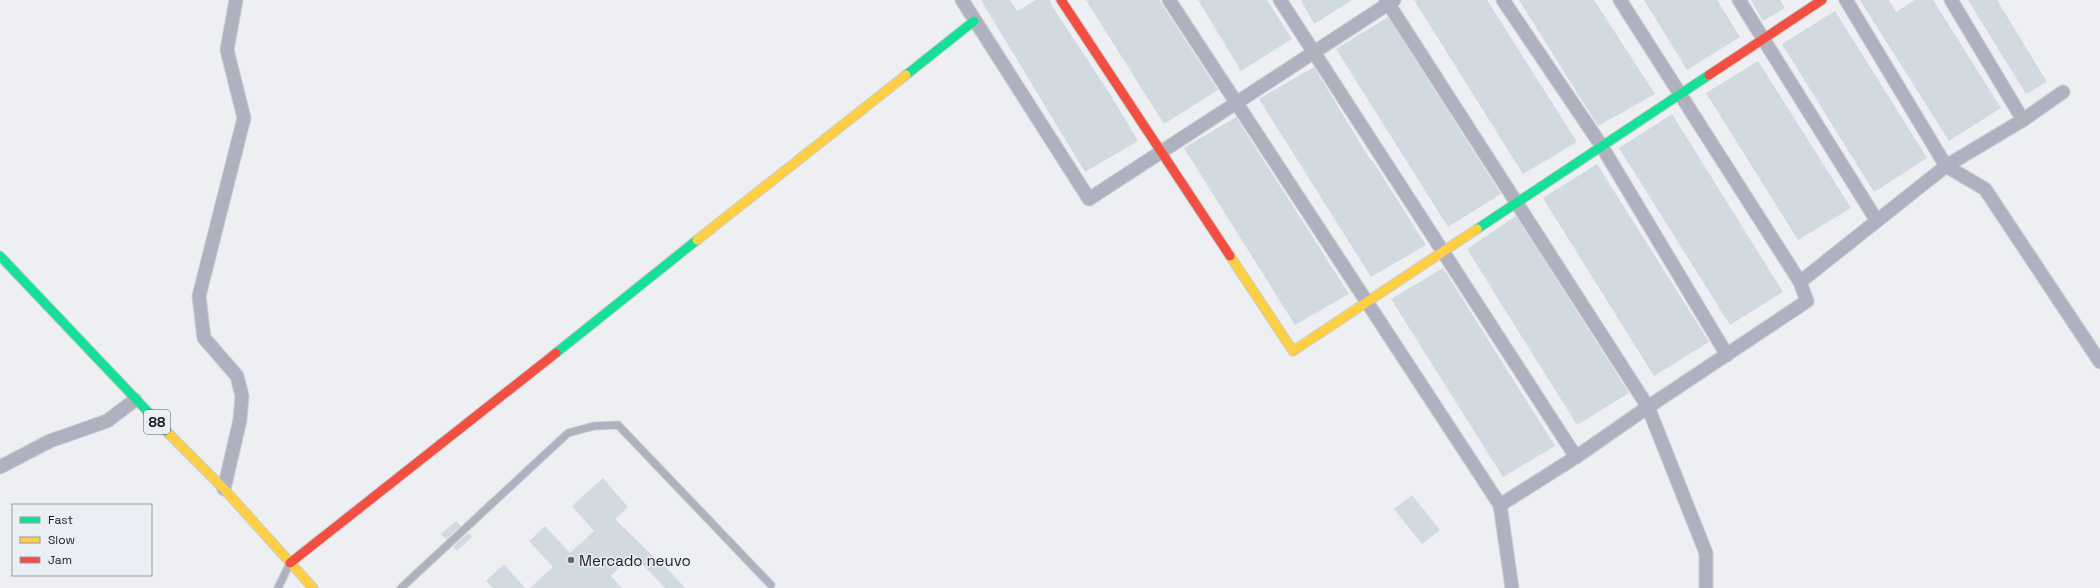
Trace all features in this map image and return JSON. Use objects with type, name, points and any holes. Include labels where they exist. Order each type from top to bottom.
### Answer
[{"type":"main road","points":[[1061,0],[1293,351],[1601,145],[1822,0]]},
{"type":"main road","points":[[290,563],[974,22]]},
{"type":"main road","name":"88","points":[[0,256],[136,400],[224,489],[313,588]]},
{"type":"street","points":[[224,489],[240,420],[242,396],[237,376],[204,338],[199,296],[244,118],[227,50],[236,0]]},
{"type":"street","points":[[962,0],[974,22],[1089,199],[1390,1],[1516,202],[1648,407],[1706,553],[1706,588]]},
{"type":"street","points":[[1169,0],[1500,504],[1512,588]]},
{"type":"street","points":[[1280,0],[1576,457]]},
{"type":"street","points":[[1503,0],[1601,145],[1728,355]]},
{"type":"street","points":[[1500,504],[1576,457],[1807,301],[1800,282],[1620,0]]},
{"type":"street","points":[[1738,0],[1877,221]]},
{"type":"street","points":[[1846,0],[1946,166],[1985,189],[2100,362]]},
{"type":"street","points":[[1950,0],[2023,120]]},
{"type":"street","points":[[1800,282],[1946,166],[2023,120],[2063,92]]},
{"type":"street","points":[[0,467],[50,441],[107,421],[136,400]]},
{"type":"lane","points":[[401,588],[568,433],[594,426],[618,425],[771,585]]},
{"type":"lane","points":[[278,588],[290,563]]},
{"type":"building","points":[[981,0],[1010,0],[1017,11],[1036,0],[1050,0],[1052,6],[1110,94],[1138,141],[1085,172]]},
{"type":"building","points":[[1086,0],[1159,0],[1218,90],[1164,124]]},
{"type":"building","points":[[1198,0],[1267,0],[1292,39],[1241,71]]},
{"type":"building","points":[[1301,0],[1352,0],[1314,24]]},
{"type":"building","points":[[1414,0],[1487,0],[1577,142],[1523,174]]},
{"type":"building","points":[[1519,0],[1594,0],[1655,94],[1598,126]]},
{"type":"building","points":[[1644,0],[1717,0],[1740,37],[1687,70]]},
{"type":"building","points":[[1751,0],[1780,0],[1785,8],[1763,21]]},
{"type":"building","points":[[1860,0],[1889,0],[1896,12],[1915,0],[1933,0],[2001,108],[1949,141]]},
{"type":"building","points":[[1968,0],[1997,0],[2047,82],[2026,94]]},
{"type":"building","points":[[1835,11],[1927,158],[1874,192],[1782,44]]},
{"type":"building","points":[[1388,17],[1501,194],[1448,227],[1336,49]]},
{"type":"building","points":[[1758,61],[1851,208],[1798,240],[1706,93]]},
{"type":"building","points":[[1314,67],[1371,161],[1372,160],[1426,245],[1371,277],[1259,99]]},
{"type":"building","points":[[1672,114],[1783,292],[1730,325],[1619,148]]},
{"type":"building","points":[[1236,117],[1349,294],[1295,325],[1184,148]]},
{"type":"building","points":[[1597,164],[1709,342],[1654,376],[1543,198]]},
{"type":"building","points":[[1516,216],[1629,393],[1577,425],[1467,249]]},
{"type":"building","points":[[1443,268],[1555,446],[1503,477],[1391,299]]},
{"type":"building","points":[[603,478],[628,507],[615,519],[665,568],[666,567],[685,588],[665,588],[633,554],[611,576],[622,588],[530,588],[553,567],[529,541],[545,526],[570,553],[594,531],[572,506]]},
{"type":"building","points":[[1412,495],[1440,530],[1422,544],[1394,509]]},
{"type":"building","points":[[456,521],[461,526],[446,539],[441,534]]},
{"type":"building","points":[[468,533],[472,537],[457,551],[453,547]]},
{"type":"building","points":[[504,564],[525,588],[493,588],[486,581]]},
{"type":"traffic: fast","points":[[906,75],[974,21]]},
{"type":"traffic: fast","points":[[1477,229],[1709,75]]},
{"type":"traffic: fast","points":[[556,353],[697,240]]},
{"type":"traffic: fast","points":[[0,256],[170,435]]},
{"type":"traffic: slow","points":[[697,240],[906,75]]},
{"type":"traffic: slow","points":[[1230,256],[1293,351],[1477,229]]},
{"type":"traffic: slow","points":[[170,435],[224,489],[313,588]]},
{"type":"traffic: jam","points":[[1061,0],[1230,256]]},
{"type":"traffic: jam","points":[[1709,75],[1822,0]]},
{"type":"traffic: jam","points":[[290,563],[556,353]]},
{"type":"place","name":"Mercado neuvo","points":[[571,560]]}]
